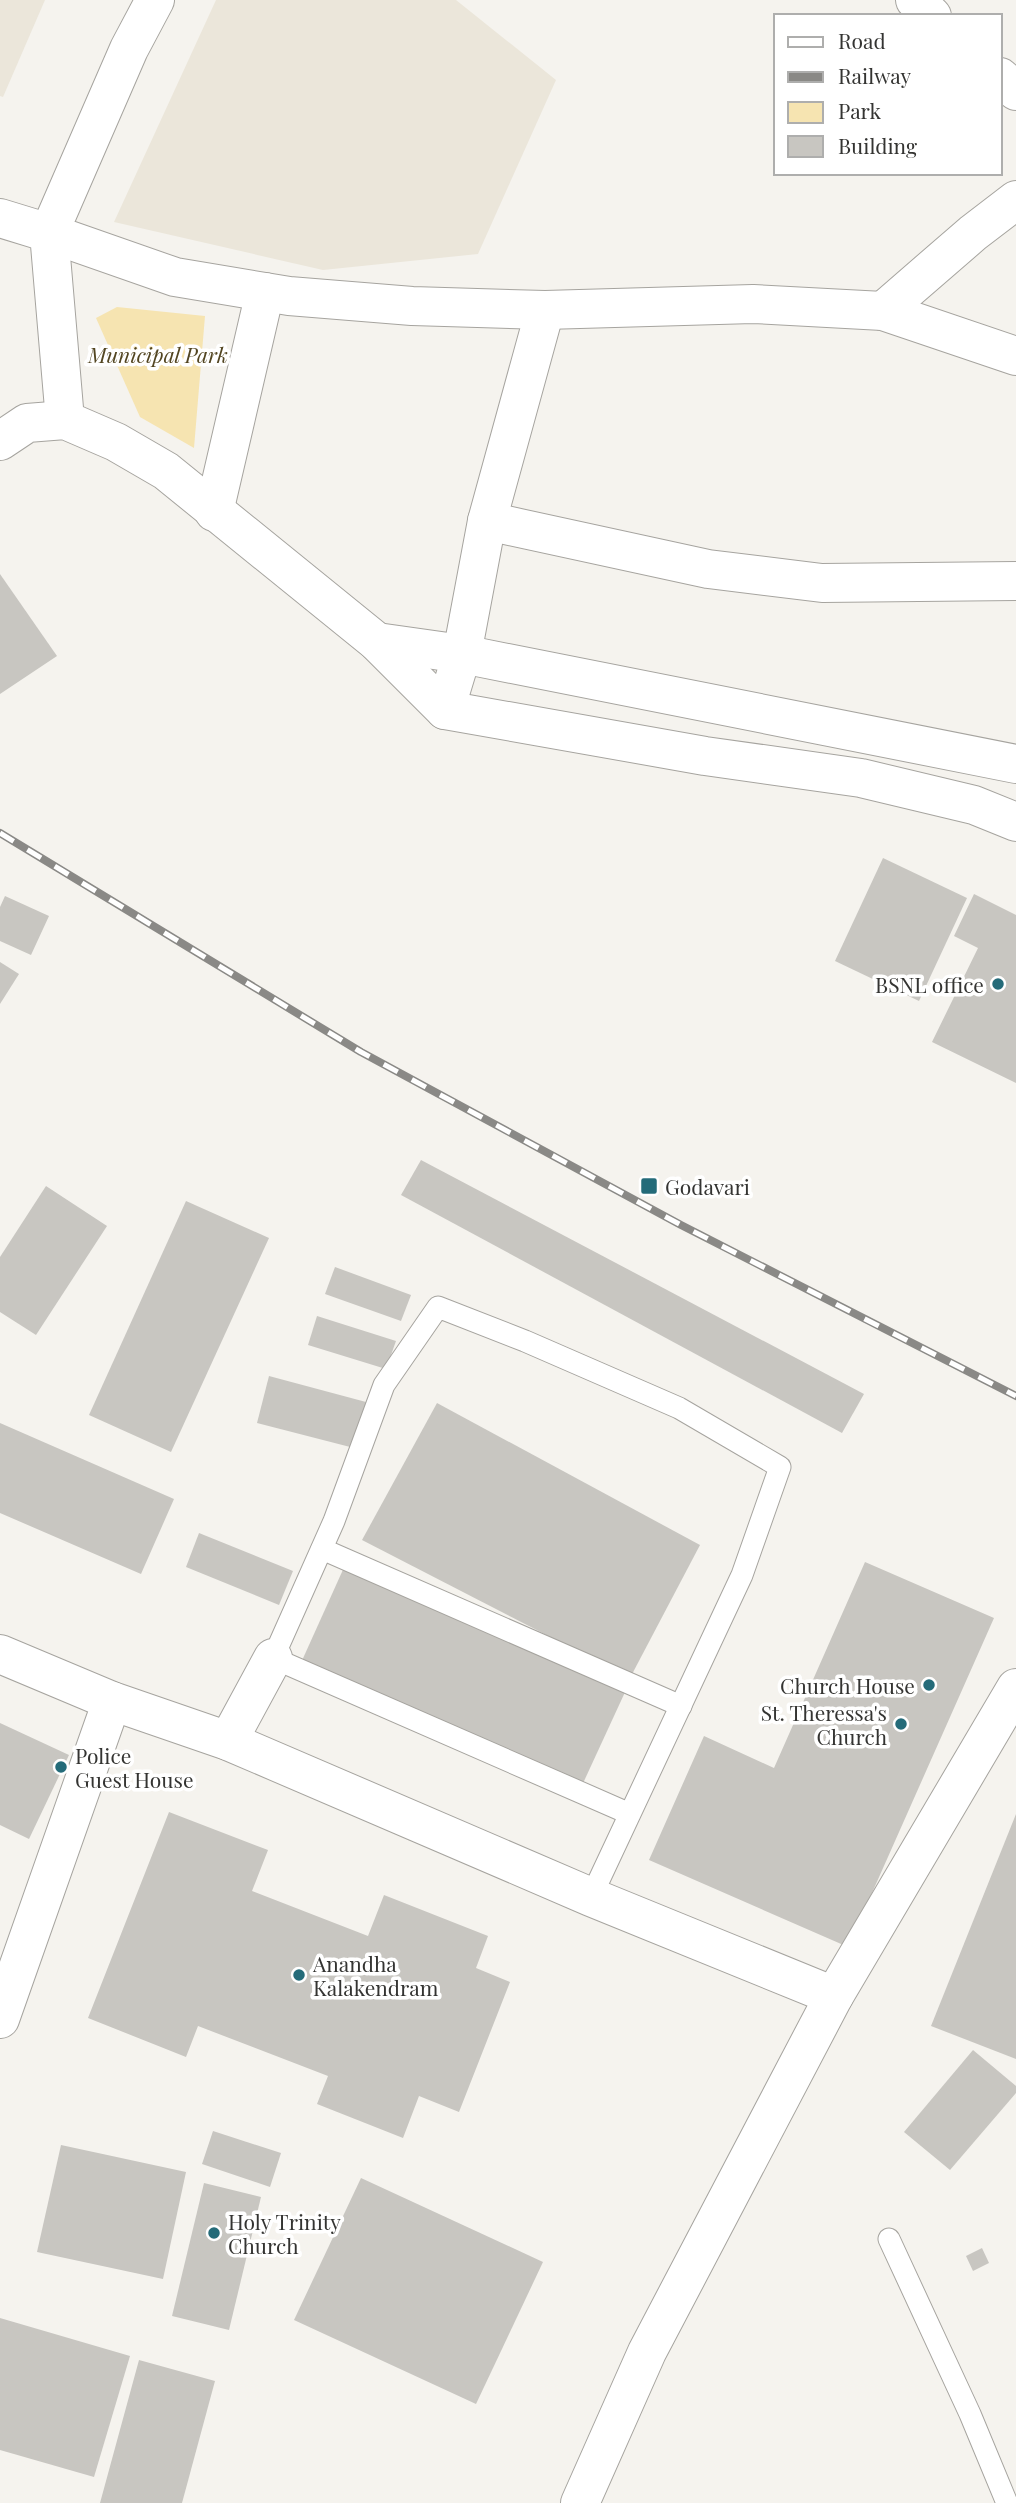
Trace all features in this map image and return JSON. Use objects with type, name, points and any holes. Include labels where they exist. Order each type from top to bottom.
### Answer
[{"type":"street","points":[[65,420],[49,233],[129,49],[155,0]]},
{"type":"street","points":[[915,0],[930,14]]},
{"type":"street","points":[[1002,79],[1016,91]]},
{"type":"street","points":[[883,311],[973,233],[1016,200]]},
{"type":"street","points":[[0,218],[175,277],[265,292],[412,306],[545,310],[753,304],[883,311],[1016,356]]},
{"type":"street","points":[[214,512],[265,292]]},
{"type":"street","points":[[445,710],[462,654],[487,521],[545,310]]},
{"type":"street","points":[[0,441],[27,424],[65,420],[116,442],[166,471],[377,642],[445,710],[705,756],[862,778],[974,805],[1016,822]]},
{"type":"street","points":[[487,521],[708,569],[822,583],[1016,580]]},
{"type":"street","points":[[377,642],[462,654],[1016,764]]},
{"type":"street","points":[[0,1654],[112,1701],[228,1741],[592,1897],[834,1996]]},
{"type":"street","points":[[228,1741],[272,1658]]},
{"type":"street","points":[[580,2503],[647,2352],[834,1996],[1016,1688]]},
{"type":"street","points":[[0,2019],[112,1701]]},
{"type":"lane","points":[[592,1897],[742,1575],[780,1467],[668,1403],[525,1341],[438,1307],[384,1385],[322,1549],[272,1658],[630,1814]]},
{"type":"lane","points":[[322,1549],[681,1706]]},
{"type":"lane","points":[[889,2239],[970,2414],[1007,2503]]},
{"type":"shaded area","points":[[0,0],[45,0],[3,97],[0,96]]},
{"type":"shaded area","points":[[216,0],[456,0],[556,80],[478,254],[323,270],[114,222]]},
{"type":"green space","name":"Municipal Park","points":[[117,307],[205,316],[194,448],[140,417],[96,318]]},
{"type":"building","points":[[0,574],[57,656],[0,694]]},
{"type":"building","points":[[883,858],[967,898],[919,1001],[835,961]]},
{"type":"building","points":[[974,894],[1016,915],[1016,1083],[932,1042],[978,948],[954,936]]},
{"type":"building","points":[[5,896],[49,916],[31,955],[0,941],[0,907]]},
{"type":"building","points":[[0,962],[19,974],[0,1004]]},
{"type":"building","points":[[421,1160],[864,1394],[842,1433],[401,1195]]},
{"type":"building","points":[[46,1186],[107,1226],[36,1335],[0,1312],[0,1257]]},
{"type":"building","points":[[186,1201],[269,1238],[171,1452],[89,1415]]},
{"type":"building","points":[[335,1267],[411,1295],[401,1321],[325,1294]]},
{"type":"building","points":[[317,1316],[396,1341],[386,1369],[308,1345]]},
{"type":"building","points":[[269,1376],[366,1402],[354,1448],[257,1423]]},
{"type":"building","points":[[437,1403],[700,1545],[630,1678],[362,1540]]},
{"type":"building","points":[[0,1423],[174,1499],[141,1574],[0,1513]]},
{"type":"building","points":[[199,1533],[293,1571],[279,1605],[186,1567]]},
{"type":"building","points":[[865,1562],[994,1618],[848,1947],[649,1860],[704,1736],[774,1768]]},
{"type":"building","points":[[346,1563],[626,1690],[579,1792],[300,1665]]},
{"type":"building","points":[[0,1723],[69,1755],[29,1839],[0,1825]]},
{"type":"building","name":"Anandha Kalakendram","points":[[169,1812],[268,1850],[252,1891],[368,1936],[384,1895],[488,1936],[476,1968],[510,1982],[459,2112],[419,2096],[403,2138],[317,2104],[328,2076],[198,2026],[186,2057],[88,2018]]},
{"type":"building","points":[[1016,1814],[1016,2059],[931,2026]]},
{"type":"building","points":[[973,2050],[1016,2086],[1016,2093],[950,2170],[904,2132]]},
{"type":"building","points":[[213,2131],[281,2153],[270,2187],[202,2164]]},
{"type":"building","points":[[61,2145],[186,2172],[163,2279],[37,2252]]},
{"type":"building","points":[[361,2178],[543,2262],[476,2404],[294,2320]]},
{"type":"building","points":[[204,2183],[261,2197],[229,2330],[172,2316]]},
{"type":"building","points":[[982,2248],[989,2263],[973,2271],[966,2256]]},
{"type":"building","points":[[0,2318],[130,2356],[94,2477],[0,2450]]},
{"type":"building","points":[[139,2360],[215,2381],[182,2503],[100,2503]]},
{"type":"railway","points":[[0,833],[361,1052],[681,1225],[1016,1396]]},
{"type":"place","name":"BSNL office","points":[[998,984]]},
{"type":"place","name":"Godavari","points":[[649,1186]]},
{"type":"place","name":"Church House","points":[[929,1685]]},
{"type":"place","name":"St. Theressa's Church","points":[[901,1724]]},
{"type":"place","name":"Police Guest House","points":[[61,1767]]},
{"type":"place","name":"Anandha Kalakendram","points":[[299,1975]]},
{"type":"place","name":"Holy Trinity Church","points":[[214,2233]]}]
